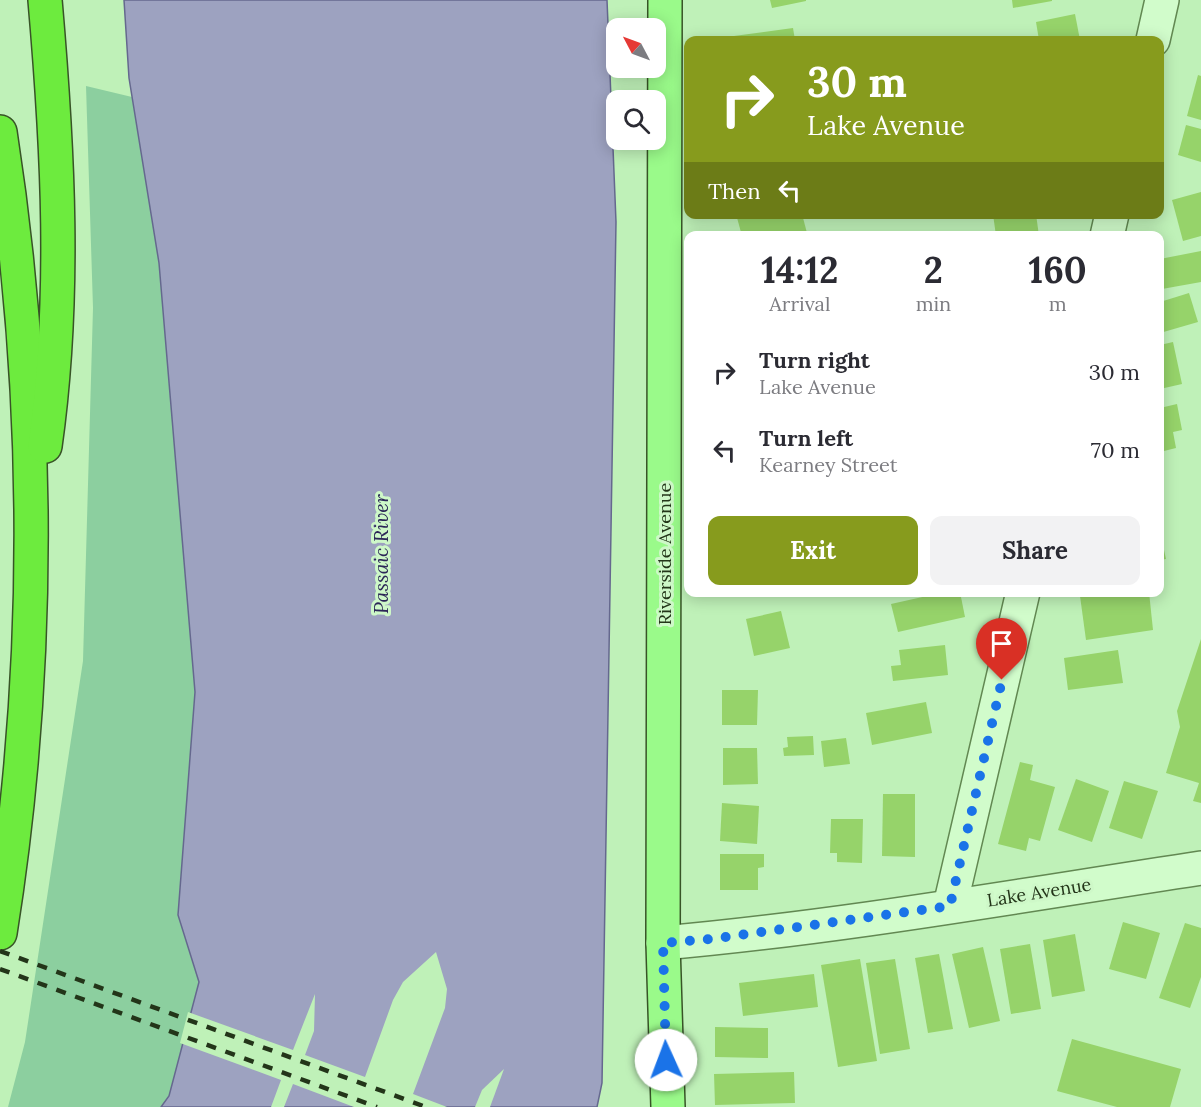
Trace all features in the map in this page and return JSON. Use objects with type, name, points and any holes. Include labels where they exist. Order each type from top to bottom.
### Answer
[{"type":"highway","points":[[31,522],[49,417],[58,315],[58,212],[45,0]]},
{"type":"highway","points":[[0,132],[22,317],[31,522],[24,716],[16,815],[0,933]]},
{"type":"main road","name":"Riverside Avenue","points":[[664,0],[663,943],[668,1107]]},
{"type":"street","points":[[1154,36],[1162,0]]},
{"type":"street","points":[[950,906],[1022,597]]},
{"type":"street","name":"Lake Avenue","points":[[663,943],[711,939],[950,906],[1201,868]]},
{"type":"green space","points":[[86,86],[132,97],[159,263],[195,692],[178,915],[199,982],[169,1097],[161,1107],[8,1107],[25,1042],[83,661],[93,308]]},
{"type":"water","name":"Passaic River","points":[[124,0],[607,0],[606,78],[610,78],[611,90],[606,90],[606,150],[613,150],[616,222],[602,1083],[597,1107],[161,1107],[169,1096],[199,982],[178,915],[195,692],[159,263],[129,78]]},
{"type":"pier","points":[[436,952],[447,989],[445,1008],[413,1094],[447,1107],[354,1107],[293,1084],[284,1107],[271,1107],[281,1080],[180,1043],[188,1012],[293,1050],[315,994],[314,1031],[305,1055],[365,1077],[393,1000],[403,982]]},
{"type":"pier","points":[[504,1069],[490,1107],[475,1107],[482,1090]]},
{"type":"building","points":[[770,0],[806,0],[806,1],[772,8]]},
{"type":"building","points":[[1012,0],[1052,0],[1052,1],[1013,8]]},
{"type":"building","points":[[1075,14],[1079,36],[1038,36],[1036,22]]},
{"type":"building","points":[[793,28],[794,36],[734,36]]},
{"type":"building","points":[[1198,75],[1201,76],[1201,120],[1187,116]]},
{"type":"building","points":[[1186,125],[1201,129],[1201,162],[1178,155]]},
{"type":"building","points":[[1201,192],[1201,236],[1183,241],[1172,200]]},
{"type":"building","points":[[737,219],[803,219],[806,231],[741,231]]},
{"type":"building","points":[[994,219],[1037,219],[1038,231],[995,231]]},
{"type":"building","points":[[1201,251],[1201,282],[1164,289],[1164,258]]},
{"type":"building","points":[[1189,293],[1198,322],[1164,332],[1164,301]]},
{"type":"building","points":[[1173,342],[1182,384],[1164,388],[1164,344]]},
{"type":"building","points":[[1177,404],[1182,430],[1173,432],[1176,448],[1164,451],[1164,407]]},
{"type":"building","points":[[922,597],[961,597],[965,617],[898,632],[891,604]]},
{"type":"building","points":[[1080,597],[1150,597],[1153,630],[1086,640]]},
{"type":"building","points":[[781,611],[790,648],[754,656],[746,619]]},
{"type":"building","points":[[1201,639],[1201,803],[1193,801],[1199,783],[1166,773],[1180,727],[1177,711]]},
{"type":"building","points":[[945,645],[948,675],[893,681],[891,666],[901,665],[899,650]]},
{"type":"building","points":[[1118,650],[1123,683],[1068,690],[1064,658]]},
{"type":"building","points":[[722,690],[758,690],[757,725],[722,725]]},
{"type":"building","points":[[926,702],[932,733],[872,745],[866,713]]},
{"type":"building","points":[[813,736],[814,755],[784,756],[783,748],[788,747],[787,737]]},
{"type":"building","points":[[846,738],[850,764],[824,767],[821,741]]},
{"type":"building","points":[[723,748],[757,748],[758,784],[723,785]]},
{"type":"building","points":[[1020,762],[1033,765],[1030,780],[1055,787],[1040,841],[1029,838],[1026,851],[998,844]]},
{"type":"building","points":[[1076,779],[1109,791],[1092,842],[1058,830]]},
{"type":"building","points":[[1124,781],[1158,791],[1142,839],[1109,828]]},
{"type":"building","points":[[883,794],[915,794],[915,857],[882,856]]},
{"type":"building","points":[[722,803],[759,806],[757,844],[720,841]]},
{"type":"building","points":[[831,819],[863,819],[862,863],[837,862],[837,853],[830,853]]},
{"type":"building","points":[[720,854],[764,854],[764,867],[758,868],[758,890],[720,890]]},
{"type":"building","points":[[1123,922],[1160,933],[1146,979],[1109,969]]},
{"type":"building","points":[[1185,923],[1201,928],[1201,977],[1190,1008],[1159,998]]},
{"type":"building","points":[[1075,934],[1085,991],[1052,997],[1043,940]]},
{"type":"building","points":[[1030,944],[1041,1009],[1011,1014],[1000,949]]},
{"type":"building","points":[[983,947],[1000,1021],[969,1028],[952,954]]},
{"type":"building","points":[[939,954],[953,1029],[928,1033],[915,958]]},
{"type":"building","points":[[860,959],[877,1061],[838,1067],[821,965]]},
{"type":"building","points":[[895,959],[910,1049],[880,1054],[866,963]]},
{"type":"building","points":[[814,974],[818,1007],[743,1016],[739,983]]},
{"type":"building","points":[[715,1027],[768,1028],[768,1058],[715,1057]]},
{"type":"building","points":[[1072,1039],[1181,1069],[1170,1107],[1117,1107],[1057,1091]]},
{"type":"building","points":[[794,1072],[795,1103],[715,1105],[714,1074]]},
{"type":"railway","points":[[0,951],[426,1107]]},
{"type":"railway","points":[[0,969],[377,1107]]},
{"type":"route","points":[[666,1060],[663,943],[711,939],[950,906],[1002,680]]}]
